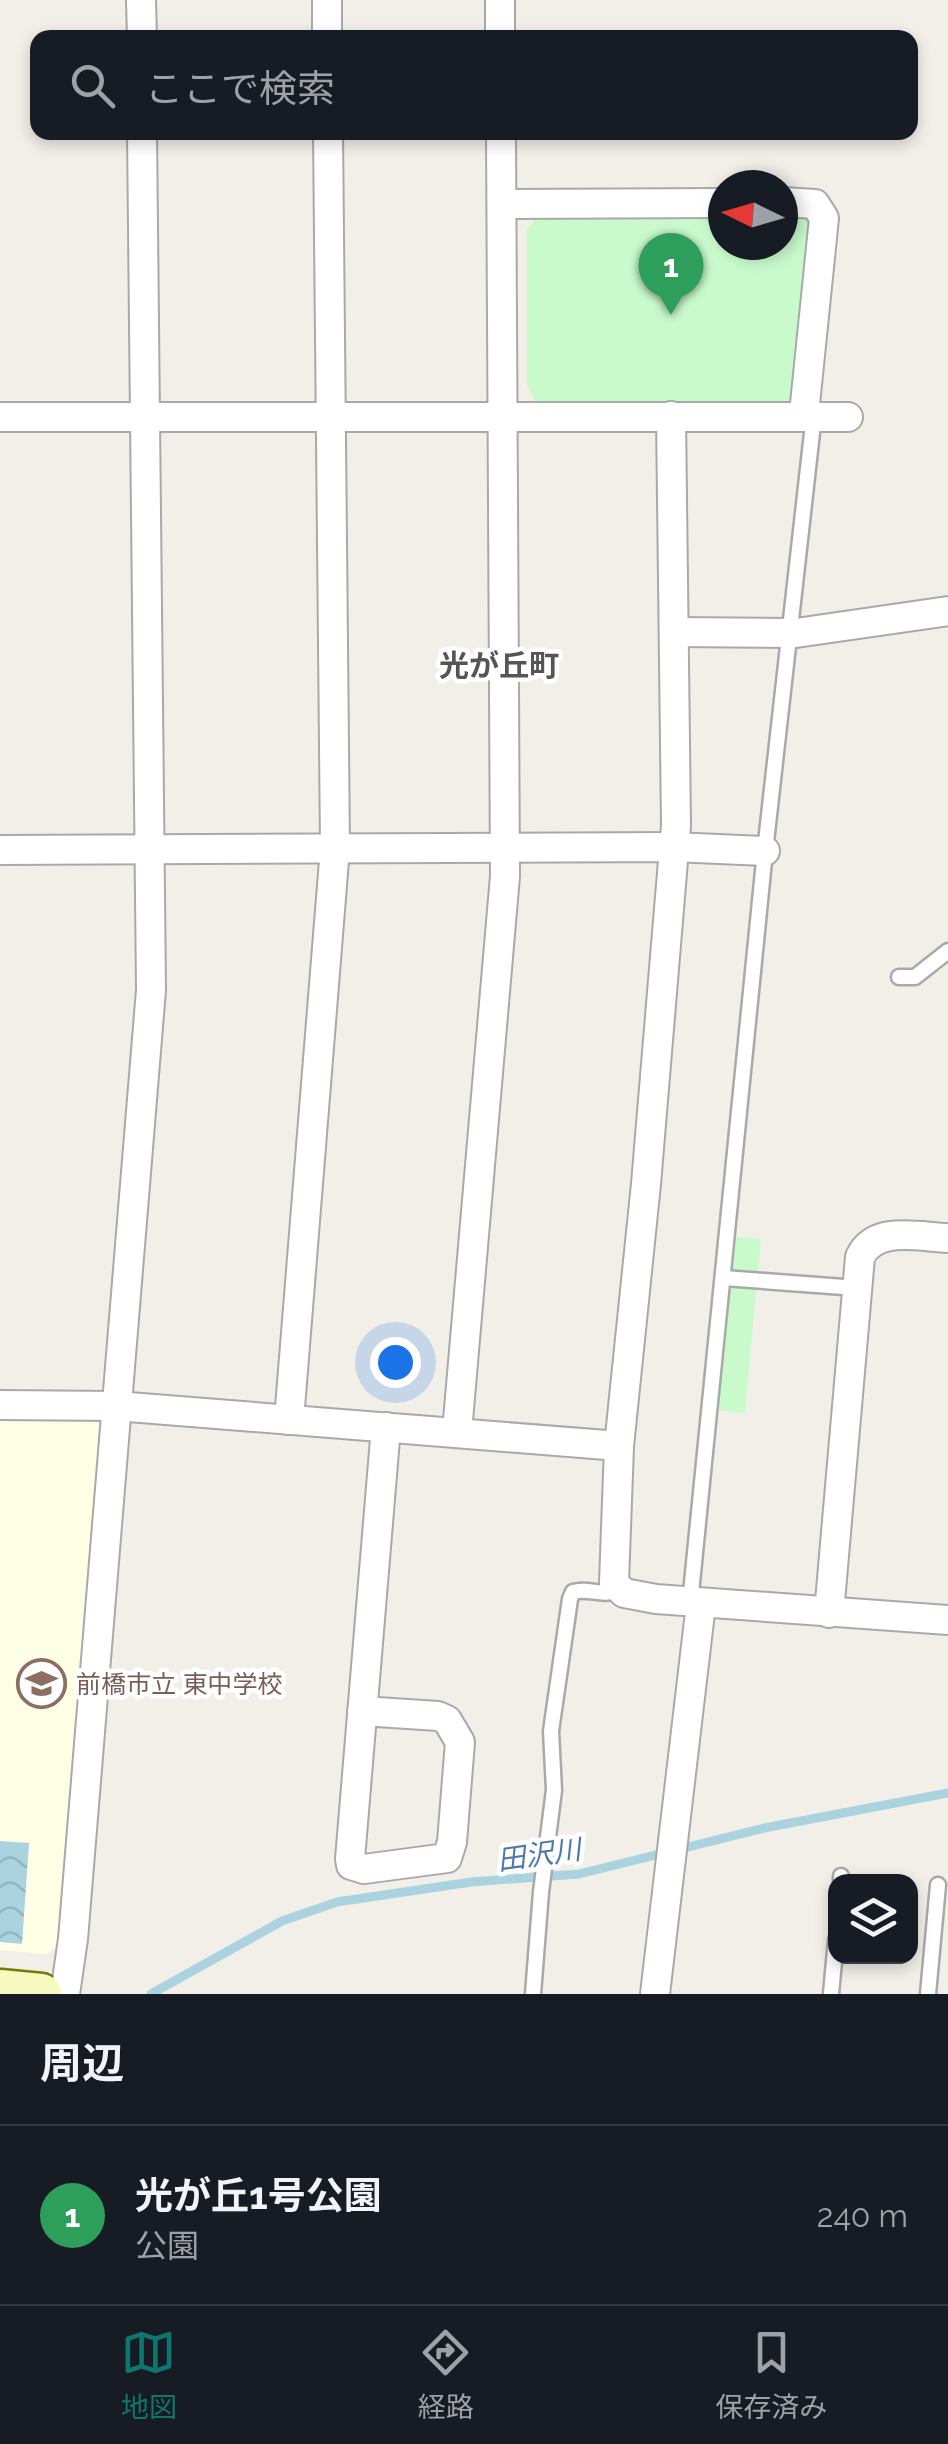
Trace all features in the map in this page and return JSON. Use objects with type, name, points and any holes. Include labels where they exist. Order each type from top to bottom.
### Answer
[{"type":"street","points":[[142,0],[142,30]]},
{"type":"street","points":[[326,0],[327,30]]},
{"type":"street","points":[[500,0],[500,30]]},
{"type":"street","points":[[65,1994],[73,1939],[151,990],[142,140]]},
{"type":"street","points":[[289,1420],[335,848],[328,140]]},
{"type":"street","points":[[457,1432],[506,850],[501,140]]},
{"type":"street","points":[[502,204],[708,202]]},
{"type":"street","points":[[798,203],[815,204],[824,218],[809,414]]},
{"type":"street","points":[[671,416],[676,825],[619,1446],[613,1574],[618,1589],[634,1596],[948,1620]]},
{"type":"street","points":[[0,417],[848,417]]},
{"type":"street","points":[[675,632],[789,634],[948,611]]},
{"type":"street","points":[[0,850],[765,851]]},
{"type":"street","points":[[828,1613],[860,1258],[873,1239],[882,1236],[948,1238]]},
{"type":"street","points":[[0,1405],[116,1406],[619,1446]]},
{"type":"street","points":[[362,1711],[438,1716],[447,1720],[458,1735],[452,1842],[447,1858],[364,1869],[351,1865],[362,1711],[386,1427]]},
{"type":"street","points":[[654,1994],[674,1836],[696,1603]]},
{"type":"street","points":[[0,1990],[42,1994]]},
{"type":"lane","points":[[696,1603],[809,414]]},
{"type":"lane","points":[[899,977],[915,978],[948,953]]},
{"type":"lane","points":[[724,1278],[858,1288]]},
{"type":"lane","points":[[533,1994],[554,1790],[551,1730],[570,1600],[573,1592],[580,1590],[606,1594],[618,1589]]},
{"type":"lane","points":[[928,1994],[938,1885]]},
{"type":"lane","points":[[831,1994],[834,1964]]},
{"type":"shaded area","name":"前橋市立 東中学校","points":[[0,1421],[103,1422],[59,1945],[47,1954],[0,1950]]},
{"type":"green space","points":[[708,212],[708,260],[798,260],[798,214],[824,222],[804,414],[535,401],[527,385],[527,229],[538,217]]},
{"type":"green space","points":[[736,1237],[761,1239],[745,1413],[718,1410]]},
{"type":"water","points":[[0,1841],[29,1843],[22,1944],[0,1942]]},
{"type":"waterway","name":"田沢川","points":[[151,1994],[282,1921],[337,1902],[471,1882],[579,1874],[764,1828],[948,1793]]},
{"type":"place","name":"光が丘1号公園","points":[[671,315]]},
{"type":"place","name":"前橋市立 東中学校","points":[[41,1684]]},
{"type":"district","name":"光が丘町","points":[[499,665]]}]
